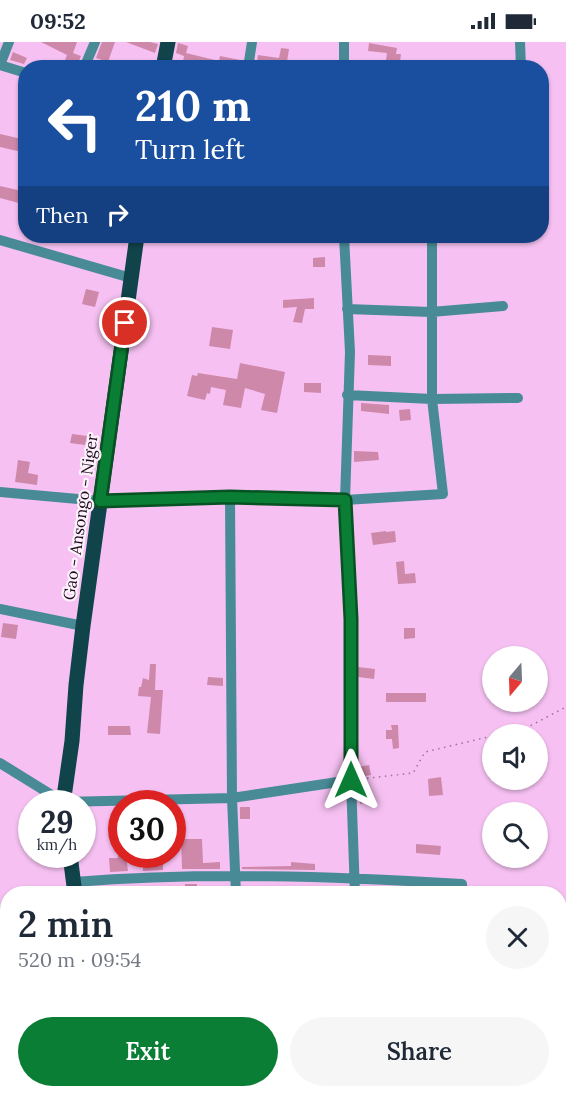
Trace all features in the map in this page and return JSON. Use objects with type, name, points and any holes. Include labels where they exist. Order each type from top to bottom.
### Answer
[{"type":"main road","points":[[165,60],[168,42]]},
{"type":"main road","name":"Gao - Ansongo - Niger","points":[[65,790],[83,626],[136,243]]},
{"type":"main road","points":[[72,868],[74,886]]},
{"type":"street","points":[[9,42],[0,65],[18,71]]},
{"type":"street","points":[[87,60],[95,42]]},
{"type":"street","points":[[249,60],[252,42]]},
{"type":"street","points":[[344,42],[344,60]]},
{"type":"street","points":[[520,42],[521,60]]},
{"type":"street","points":[[0,240],[131,278]]},
{"type":"street","points":[[344,243],[350,352],[345,500],[351,619],[351,780],[355,886]]},
{"type":"street","points":[[0,492],[100,501],[230,497],[345,500],[443,494],[432,399],[432,243]]},
{"type":"street","points":[[347,309],[431,312],[503,306]]},
{"type":"street","points":[[347,395],[432,399],[518,398]]},
{"type":"street","points":[[230,497],[232,798],[236,886]]},
{"type":"street","points":[[0,609],[83,626]]},
{"type":"street","points":[[0,763],[43,790]]},
{"type":"street","points":[[96,802],[232,798],[351,780]]},
{"type":"street","points":[[87,886],[147,877],[235,875],[355,878],[462,884],[462,886]]},
{"type":"path","points":[[534,724],[566,707]]},
{"type":"path","points":[[351,780],[413,773],[425,752],[482,738]]},
{"type":"building","points":[[41,42],[77,42],[73,53],[81,56],[79,60],[65,60],[67,55]]},
{"type":"building","points":[[102,42],[115,42],[109,60],[96,58]]},
{"type":"building","points":[[126,42],[150,42],[158,44],[155,53]]},
{"type":"building","points":[[178,43],[188,46],[186,53],[215,60],[183,60],[184,56],[176,53]]},
{"type":"building","points":[[369,43],[397,48],[396,54],[401,54],[400,60],[386,60],[387,53],[368,51]]},
{"type":"building","points":[[281,48],[289,49],[287,60],[257,60],[258,55],[279,58]]},
{"type":"building","points":[[13,52],[27,58],[18,60],[18,62],[10,60]]},
{"type":"building","points":[[220,56],[240,60],[219,60]]},
{"type":"building","points":[[0,134],[18,138],[18,151],[0,147]]},
{"type":"building","points":[[0,186],[18,190],[18,203],[0,198]]},
{"type":"building","points":[[325,257],[325,267],[313,267],[313,258]]},
{"type":"building","points":[[86,289],[99,292],[95,307],[82,304]]},
{"type":"building","points":[[314,298],[314,309],[305,309],[302,323],[293,322],[297,307],[283,308],[283,300]]},
{"type":"building","points":[[212,327],[233,330],[230,349],[209,346]]},
{"type":"building","points":[[368,355],[391,356],[391,366],[368,365]]},
{"type":"building","points":[[240,363],[285,372],[277,413],[261,410],[265,394],[245,388],[241,408],[223,405],[226,390],[211,387],[210,394],[207,393],[205,400],[187,396],[192,375],[197,376],[198,373],[237,379]]},
{"type":"building","points":[[304,383],[321,383],[321,393],[304,392]]},
{"type":"building","points":[[361,403],[389,405],[389,414],[361,411]]},
{"type":"building","points":[[410,409],[411,420],[400,421],[399,410]]},
{"type":"building","points":[[72,434],[87,436],[85,445],[70,443]]},
{"type":"building","points":[[354,451],[378,452],[379,460],[354,462]]},
{"type":"building","points":[[18,460],[30,462],[28,473],[38,475],[37,485],[15,482]]},
{"type":"building","points":[[395,531],[396,542],[373,545],[371,533]]},
{"type":"building","points":[[404,561],[405,574],[415,573],[416,583],[398,584],[396,562]]},
{"type":"building","points":[[3,623],[18,625],[16,639],[1,637]]},
{"type":"building","points":[[404,628],[415,628],[415,638],[404,639]]},
{"type":"building","points":[[150,664],[156,664],[155,690],[163,690],[160,734],[147,733],[151,697],[138,696],[143,678],[149,680]]},
{"type":"building","points":[[358,667],[375,669],[374,679],[358,677]]},
{"type":"building","points":[[208,677],[223,678],[223,686],[207,685]]},
{"type":"building","points":[[386,693],[426,693],[426,702],[386,702]]},
{"type":"building","points":[[391,725],[398,725],[399,748],[393,749],[392,739],[386,739],[386,730],[392,730]]},
{"type":"building","points":[[108,726],[130,726],[131,735],[108,735]]},
{"type":"building","points":[[369,765],[371,775],[359,777],[358,767]]},
{"type":"building","points":[[441,777],[443,795],[429,796],[428,779]]},
{"type":"building","points":[[371,789],[373,799],[360,804],[359,791]]},
{"type":"building","points":[[240,807],[250,807],[250,819],[240,819]]},
{"type":"building","points":[[186,839],[202,839],[203,863],[220,862],[220,869],[182,869],[186,868]]},
{"type":"building","points":[[416,844],[441,846],[440,855],[416,853]]},
{"type":"building","points":[[291,862],[315,864],[315,870],[242,869],[242,867],[291,866]]},
{"type":"building","points":[[110,868],[128,868],[128,871],[110,872]]},
{"type":"building","points":[[143,868],[163,868],[163,870],[143,871]]},
{"type":"building","points":[[185,884],[197,884],[197,886],[185,886]]},
{"type":"route","points":[[125,323],[100,501],[230,497],[345,500],[351,619],[351,780]]}]
